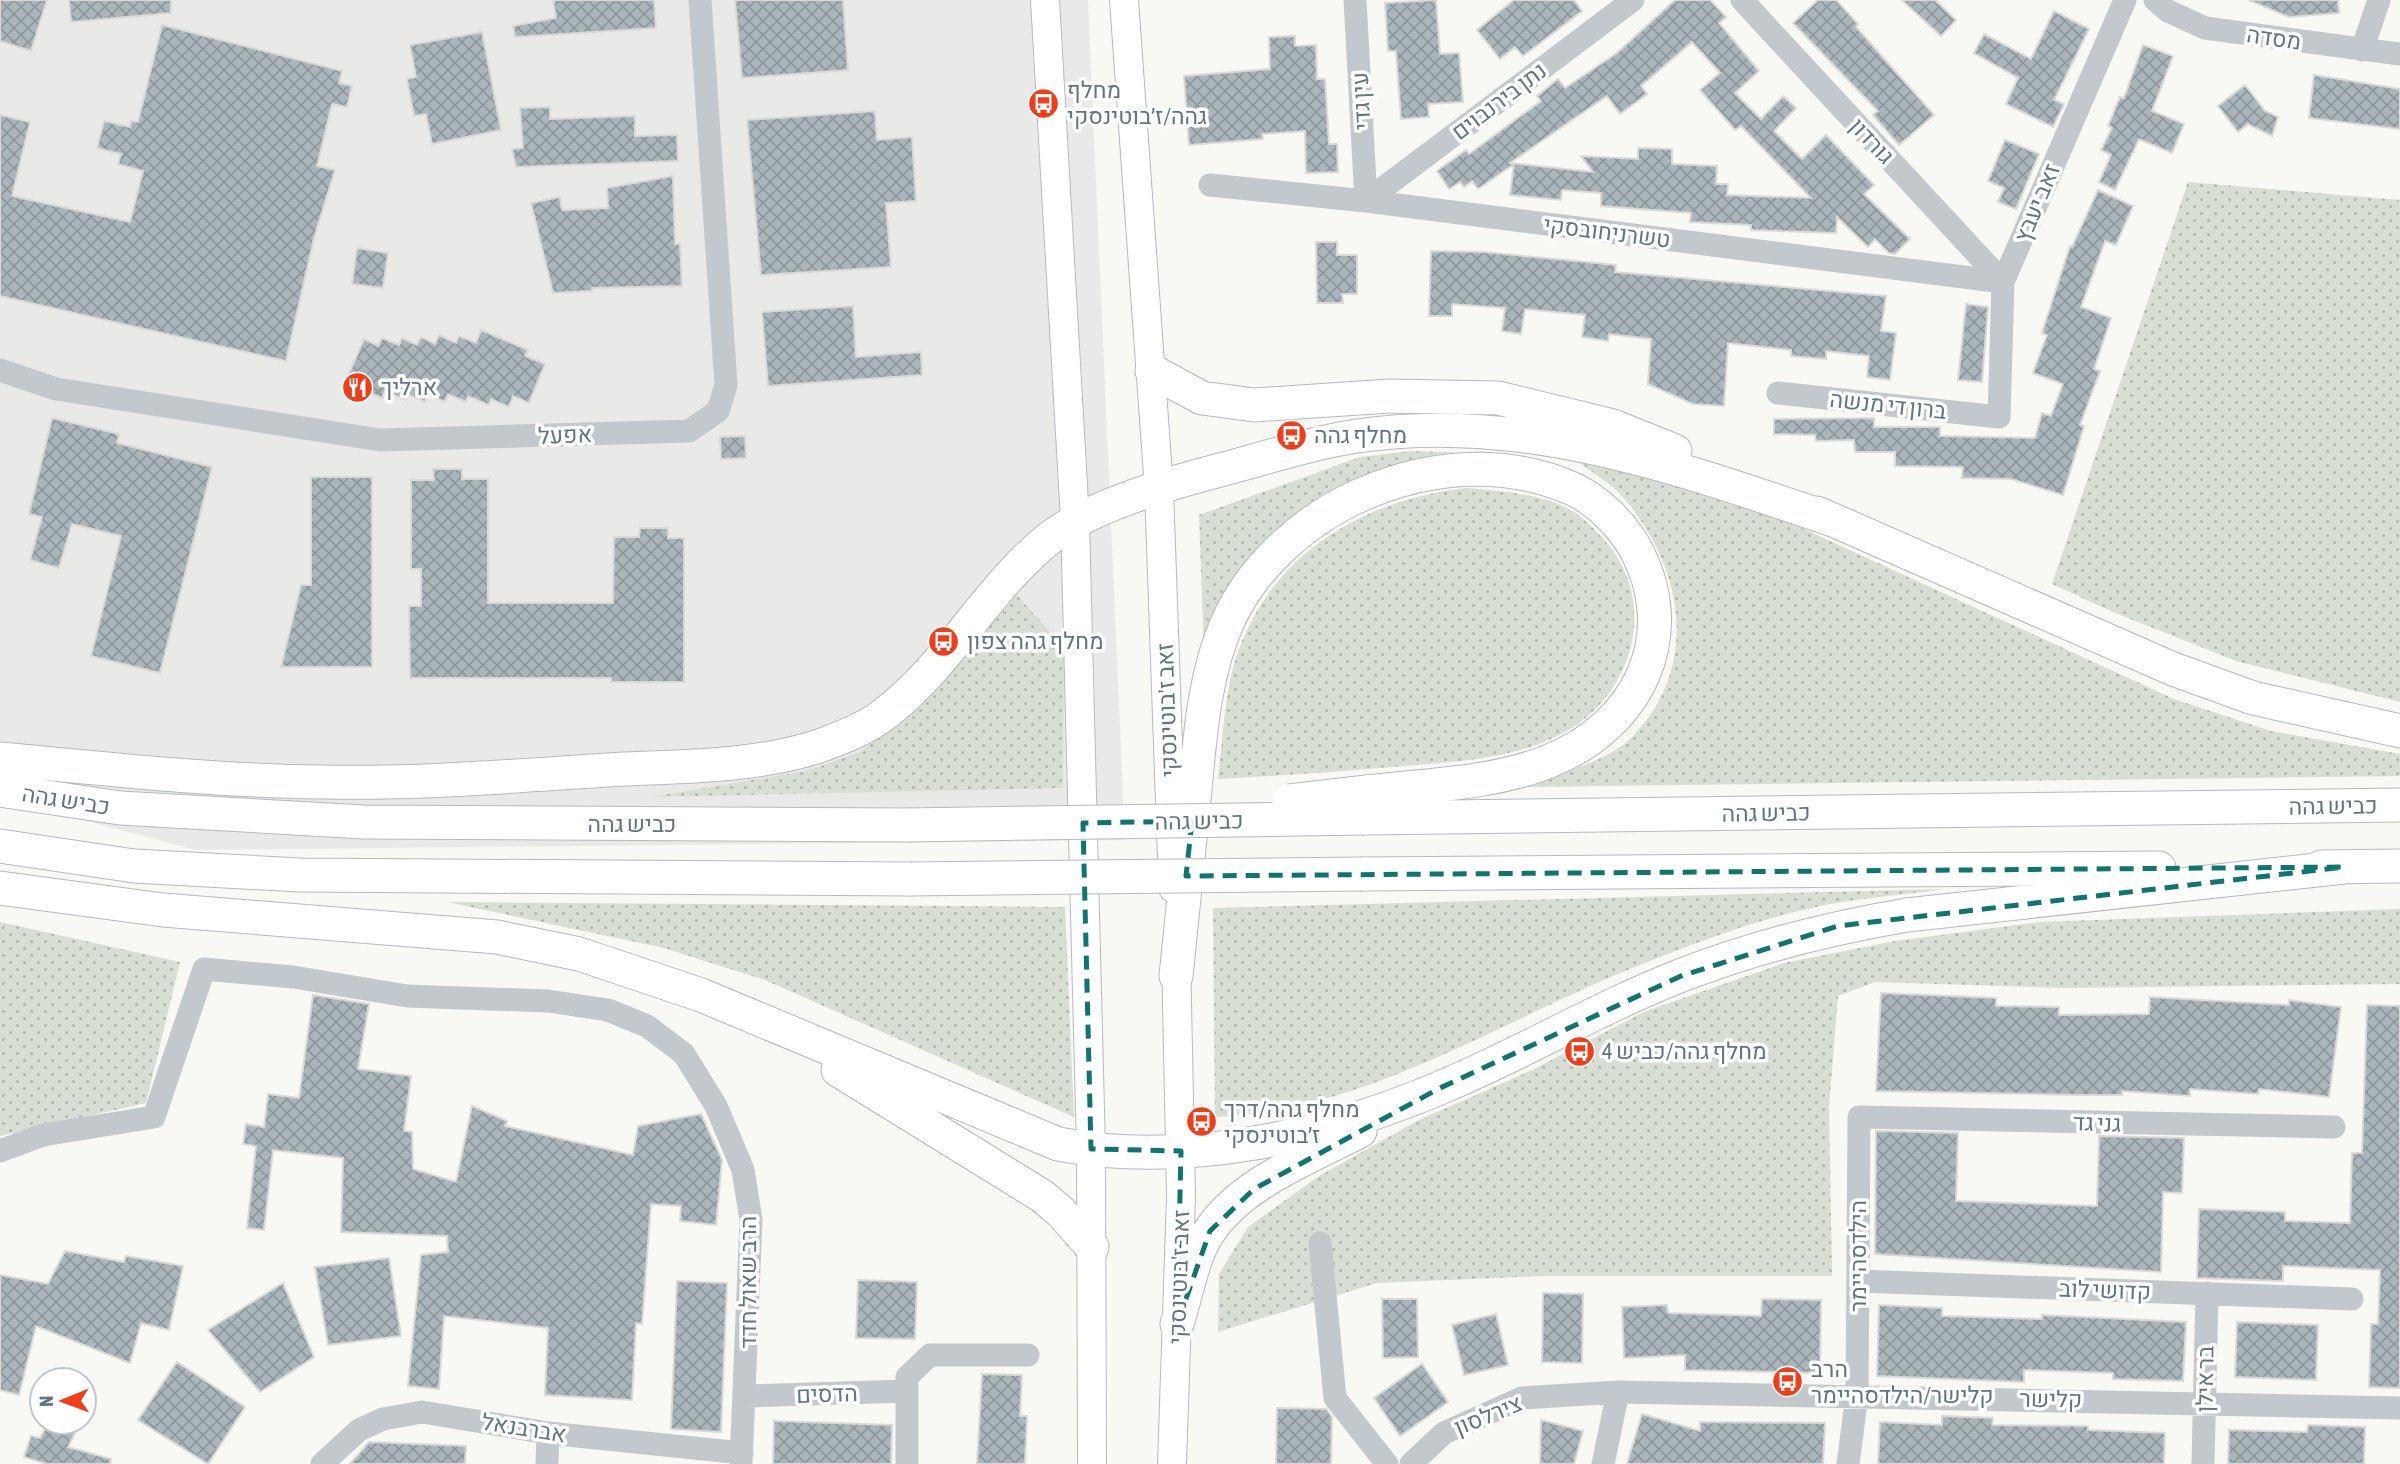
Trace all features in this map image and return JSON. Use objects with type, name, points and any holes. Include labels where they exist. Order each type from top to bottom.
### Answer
[{"type":"highway","points":[[1152,372],[1180,388],[1221,403],[1254,405],[1441,396],[1498,398],[1614,426],[2173,669],[2253,698],[2400,731]]},
{"type":"highway","points":[[0,759],[221,778],[326,782],[516,776],[767,758],[815,747],[853,733],[882,717],[920,680],[1022,564],[1048,539],[1075,520],[1159,489],[1320,442],[1416,431],[1478,431],[1535,437],[1654,463],[1836,521]]},
{"type":"highway","points":[[1176,976],[1198,753],[1214,660],[1229,619],[1250,584],[1307,525],[1346,501],[1418,474],[1466,468],[1542,478],[1575,489],[1606,512],[1627,535],[1644,564],[1653,595],[1655,627],[1650,657],[1639,685],[1623,710],[1591,738],[1545,763],[1365,805]]},
{"type":"highway","name":"כביש גהה","points":[[0,790],[120,808],[364,822],[907,825],[1091,823],[1365,805],[2400,805]]},
{"type":"highway","points":[[0,846],[134,866],[300,874],[909,879],[2400,866]]},
{"type":"highway","points":[[1177,1324],[1200,1248],[1228,1210],[1285,1170],[1440,1088],[1681,976],[1838,926],[1907,915],[2344,867]]},
{"type":"highway","points":[[0,888],[163,910],[497,937],[633,970],[1024,1132],[1058,1144],[1091,1149],[1211,1149],[1354,1119],[1440,1088]]},
{"type":"highway","points":[[749,1016],[1042,1196],[1061,1212],[1092,1247]]},
{"type":"main road","points":[[1045,0],[1075,520],[1091,1149],[1092,1464]]},
{"type":"main road","name":"זאב ז'בוטינסקי","points":[[1124,0],[1159,489],[1176,976],[1181,1151],[1172,1464]]},
{"type":"street","name":"אפעל","points":[[0,370],[56,389],[380,440],[689,431],[718,411],[726,385],[700,0]]},
{"type":"street","name":"עין גדי","points":[[1355,0],[1366,201]]},
{"type":"street","name":"נתן בירנבוים","points":[[1366,201],[1633,0]]},
{"type":"street","name":"גורדון","points":[[1742,0],[2003,282]]},
{"type":"street","name":"זאב יעבץ","points":[[1999,417],[2003,282],[2125,0]]},
{"type":"street","name":"מסדה","points":[[2155,0],[2168,10],[2205,28],[2400,54]]},
{"type":"street","points":[[2362,50],[2379,0]]},
{"type":"street","name":"טשרניחובסקי","points":[[1210,185],[1366,201],[2003,282]]},
{"type":"street","name":"ברון די מנשה","points":[[1778,393],[1999,417]]},
{"type":"street","name":"הרב שאול חדד","points":[[0,1151],[43,1136],[154,1116],[204,969],[293,977],[407,996],[548,1001],[608,1010],[647,1026],[684,1054],[716,1106],[743,1170],[751,1220],[747,1396],[742,1458]]},
{"type":"street","name":"גני גד","points":[[1859,1117],[2334,1127]]},
{"type":"street","name":"הילדסהיימר","points":[[1848,1464],[1857,1395],[1859,1117]]},
{"type":"street","points":[[1320,1242],[1335,1398],[1387,1464]]},
{"type":"street","name":"קדושי לוב","points":[[1858,1281],[2352,1298]]},
{"type":"street","name":"בר אילן","points":[[2203,1464],[2207,1293]]},
{"type":"street","points":[[907,1464],[907,1377],[930,1355],[1028,1355]]},
{"type":"street","name":"הדסים","points":[[747,1396],[907,1391]]},
{"type":"street","points":[[1603,1464],[1618,1392]]},
{"type":"street","name":"קלישר","points":[[1618,1392],[2400,1408]]},
{"type":"street","name":"צירלסון","points":[[1411,1464],[1444,1433],[1522,1398],[1618,1392]]},
{"type":"street","name":"אברבנאל","points":[[322,1464],[359,1430],[383,1419],[422,1412],[548,1433],[742,1458]]},
{"type":"street","points":[[547,1464],[548,1433]]},
{"type":"highlighted area","points":[[1192,821],[1186,876],[2344,867],[1838,926],[1681,976],[1440,1088],[1254,1189],[1210,1231],[1177,1324],[1181,1151],[1091,1149],[1083,823]]},
{"type":"shaded area","points":[[0,0],[1088,0],[1125,840],[196,850],[0,798]]},
{"type":"shaded area","points":[[2188,182],[2400,200],[2400,702],[2236,661],[2113,612],[2052,584]]},
{"type":"shaded area","points":[[1411,451],[1469,453],[1360,481],[1312,504],[1289,521],[1252,555],[1228,586],[1220,602],[1204,654],[1199,515],[1360,457]]},
{"type":"shaded area","points":[[1580,463],[1684,484],[1793,524],[2174,699],[2271,731],[2400,754],[2400,776],[1520,787],[1594,761],[1632,737],[1654,709],[1669,679],[1676,648],[1676,616],[1670,584],[1659,553],[1643,524],[1622,496]]},
{"type":"shaded area","points":[[1466,488],[1529,496],[1565,507],[1596,531],[1622,566],[1631,592],[1634,619],[1631,646],[1622,672],[1607,696],[1587,717],[1563,733],[1501,755],[1435,764],[1218,779],[1232,672],[1251,621],[1272,589],[1297,562],[1325,538],[1357,520],[1391,505],[1428,494]]},
{"type":"shaded area","points":[[1017,595],[1064,648],[1063,788],[651,797],[806,771],[860,752],[921,704]]},
{"type":"shaded area","points":[[1944,889],[1838,903],[1761,921],[1637,966],[1432,1060],[1379,1081],[1326,1099],[1271,1111],[1215,1117],[1213,908]]},
{"type":"shaded area","points":[[447,902],[1065,907],[1074,1117],[765,980],[664,948]]},
{"type":"shaded area","points":[[2400,909],[2400,984],[2064,988],[1875,982],[1838,996],[1829,1107],[1832,1276],[1543,1276],[1377,1283],[1218,1332],[1219,1274],[1248,1227],[1319,1176],[1417,1121],[1532,1070],[1646,1011],[1784,963],[1895,941],[2040,922]]},
{"type":"shaded area","points":[[0,922],[180,962],[146,1103],[0,1136]]},
{"type":"building","points":[[0,0],[47,0],[31,51],[0,41]]},
{"type":"building","points":[[69,0],[171,0],[171,13],[71,22]]},
{"type":"building","points":[[553,0],[654,0],[656,28],[515,37],[513,26],[556,18]]},
{"type":"building","points":[[735,0],[843,0],[848,70],[742,78]]},
{"type":"building","points":[[1436,0],[1440,54],[1459,53],[1463,102],[1428,104],[1429,117],[1401,119],[1396,51],[1388,51],[1385,3]]},
{"type":"building","points":[[1514,0],[1574,0],[1582,11],[1523,56],[1515,47],[1500,59],[1477,30]]},
{"type":"building","points":[[1675,0],[1710,0],[1726,17],[1719,23],[1759,71],[1735,93],[1761,119],[1783,96],[1796,108],[1774,131],[1802,159],[1826,135],[1874,185],[1864,194],[1910,239],[1895,254],[1889,253],[1875,239],[1868,247],[1837,217],[1836,233],[1751,230],[1751,225],[1690,222],[1691,213],[1601,206],[1601,193],[1562,190],[1561,200],[1510,195],[1514,164],[1478,189],[1472,181],[1464,187],[1460,182],[1449,189],[1437,171],[1466,150],[1469,154],[1541,101],[1537,96],[1558,79],[1565,88],[1617,53]],"holes":[[[1692,42],[1720,73],[1700,90],[1735,130],[1741,126],[1811,198],[1727,195],[1728,184],[1716,184],[1717,166],[1672,164],[1672,149],[1638,148],[1638,159],[1581,156],[1593,172],[1510,163],[1607,96],[1620,114],[1647,94],[1641,86]]]},
{"type":"building","points":[[1818,0],[1836,0],[1858,24],[1856,27],[1934,115],[1899,145],[1873,115],[1878,111],[1793,23]]},
{"type":"building","points":[[1902,0],[1935,0],[1956,20],[1941,36]]},
{"type":"building","points":[[2249,0],[2338,0],[2339,13],[2289,17]]},
{"type":"building","points":[[2054,11],[2089,29],[2054,100],[2064,104],[2053,127],[2006,104],[2018,78],[1974,53],[1984,34],[2031,59]]},
{"type":"building","points":[[162,25],[342,71],[339,83],[352,86],[347,107],[332,104],[317,166],[335,170],[314,238],[286,361],[0,296],[0,115],[30,122],[12,196],[130,222],[143,171],[118,164],[121,154],[97,148],[104,121],[130,127],[131,121],[138,122]]},
{"type":"building","points":[[482,32],[501,130],[432,144],[426,114],[414,116],[407,79],[416,77],[410,45]]},
{"type":"building","points":[[1295,36],[1295,46],[1316,45],[1317,79],[1325,79],[1329,144],[1337,144],[1338,172],[1306,173],[1305,131],[1262,134],[1263,139],[1189,145],[1184,76],[1270,69],[1269,37]]},
{"type":"building","points":[[2143,45],[2173,56],[2152,111],[2184,124],[2172,153],[2139,139],[2115,190],[2099,182],[2111,155],[2101,150],[2112,128],[2108,126],[2120,97],[2124,98]]},
{"type":"building","points":[[2314,75],[2400,89],[2400,129],[2309,118]]},
{"type":"building","points":[[2245,85],[2265,111],[2278,117],[2272,136],[2248,124],[2238,132],[2218,106]]},
{"type":"building","points":[[550,107],[550,119],[635,116],[635,136],[677,135],[678,161],[516,167],[512,149],[523,148],[520,108]]},
{"type":"building","points":[[875,111],[877,140],[912,137],[916,201],[886,203],[891,267],[761,275],[747,120]]},
{"type":"building","points":[[2005,140],[2039,154],[2016,209],[1998,202],[2004,188],[1988,181]]},
{"type":"building","points":[[673,176],[675,244],[680,244],[682,286],[592,288],[592,291],[553,293],[531,203],[560,197],[562,210],[608,208],[607,188]]},
{"type":"building","points":[[2098,190],[2133,206],[2116,245],[2105,241],[2081,307],[2111,318],[2094,369],[2100,371],[2080,425],[2084,426],[2063,495],[2011,479],[1962,478],[1963,467],[1895,466],[1895,452],[1855,452],[1854,440],[1816,441],[1815,435],[1774,434],[1774,419],[1874,418],[1874,427],[1940,427],[1940,436],[2035,438],[2042,413],[2051,416],[2063,384],[2033,373],[2047,335],[2042,333],[2070,246],[2072,247]]},
{"type":"building","points":[[1316,242],[1337,242],[1337,255],[1357,255],[1357,294],[1342,294],[1343,303],[1317,303]]},
{"type":"building","points":[[357,248],[388,253],[383,288],[352,284]]},
{"type":"building","points":[[1431,251],[1484,252],[1616,265],[1615,272],[1886,296],[1881,331],[1896,333],[1890,380],[1867,377],[1869,356],[1826,351],[1826,359],[1791,356],[1791,350],[1728,343],[1724,406],[1693,404],[1648,384],[1651,339],[1609,334],[1608,341],[1582,337],[1585,315],[1525,309],[1521,334],[1502,331],[1505,308],[1452,304],[1452,316],[1429,316]]},
{"type":"building","points":[[1966,304],[1988,307],[1982,382],[1958,380]]},
{"type":"building","points":[[853,306],[856,357],[921,352],[922,375],[768,386],[762,312]]},
{"type":"building","points":[[481,330],[528,350],[525,356],[545,364],[529,403],[513,396],[509,407],[491,399],[489,405],[468,396],[466,402],[448,394],[445,402],[429,394],[425,402],[407,394],[405,400],[385,391],[382,398],[365,391],[363,396],[343,387],[364,339],[378,346],[382,338],[399,345],[402,338],[417,345],[421,337],[435,344],[439,335],[456,343],[459,336],[476,343]]},
{"type":"building","points":[[52,418],[119,434],[117,443],[212,467],[160,673],[91,656],[121,536],[72,524],[59,568],[30,560],[42,517],[29,514]]},
{"type":"building","points":[[745,436],[746,458],[721,459],[720,437]]},
{"type":"building","points":[[433,469],[462,469],[462,479],[488,479],[488,603],[613,603],[614,537],[639,537],[640,528],[668,528],[668,538],[684,538],[684,682],[611,682],[611,678],[410,678],[409,606],[421,606],[421,569],[411,569],[411,480],[434,480]]},
{"type":"building","points":[[311,477],[372,477],[372,667],[281,667],[301,585],[311,585]]},
{"type":"building","points":[[1881,993],[1996,998],[1996,1006],[2059,1007],[2059,1015],[2149,1014],[2150,997],[2289,1005],[2289,1000],[2341,1007],[2329,1097],[2259,1089],[2258,1094],[2190,1089],[2190,1096],[2122,1091],[2122,1095],[2079,1095],[1876,1091]]},
{"type":"building","points":[[313,995],[369,1004],[358,1069],[411,1076],[404,1131],[412,1132],[413,1169],[456,1182],[472,1106],[507,1121],[505,1126],[633,1155],[638,1126],[701,1114],[722,1160],[716,1225],[680,1221],[681,1206],[651,1204],[642,1324],[636,1323],[632,1400],[545,1395],[548,1328],[444,1316],[439,1389],[408,1386],[421,1255],[448,1252],[447,1236],[341,1232],[343,1158],[273,1150],[264,1230],[247,1228],[256,1146],[243,1144],[246,1124],[264,1127],[268,1094],[299,1098]]},
{"type":"building","points":[[2367,1005],[2400,1006],[2400,1388],[2369,1387],[2371,1324],[2378,1324],[2380,1270],[2283,1266],[2283,1281],[2197,1278],[2199,1209],[2285,1212],[2285,1221],[2350,1223],[2352,1153],[2362,1153]]},
{"type":"building","points":[[1876,1131],[1958,1133],[1956,1201],[2097,1206],[2099,1136],[2184,1138],[2182,1193],[2163,1192],[2161,1272],[1875,1254]]},
{"type":"building","points":[[65,1251],[124,1262],[126,1256],[183,1266],[169,1330],[141,1323],[130,1363],[36,1326],[19,1395],[0,1390],[0,1275],[48,1284]]},
{"type":"building","points":[[389,1258],[401,1336],[328,1345],[315,1267]]},
{"type":"building","points":[[858,1280],[917,1282],[915,1339],[856,1338]]},
{"type":"building","points":[[677,1281],[727,1283],[721,1432],[671,1429]]},
{"type":"building","points":[[283,1283],[314,1357],[260,1392],[208,1330]]},
{"type":"building","points":[[1543,1293],[1583,1294],[1582,1363],[1542,1362]]},
{"type":"building","points":[[1382,1299],[1417,1299],[1418,1357],[1383,1358]]},
{"type":"building","points":[[1762,1299],[1821,1300],[1820,1373],[1685,1370],[1685,1355],[1624,1358],[1622,1307],[1667,1305],[1668,1313],[1761,1316]]},
{"type":"building","points":[[1879,1305],[1942,1308],[1942,1316],[2042,1319],[2042,1315],[2186,1322],[2183,1381],[2113,1379],[2113,1373],[2024,1370],[2024,1382],[1877,1376]]},
{"type":"building","points":[[1496,1314],[1508,1365],[1464,1375],[1452,1325]]},
{"type":"building","points":[[2237,1322],[2318,1325],[2316,1380],[2235,1377]]},
{"type":"building","points":[[177,1362],[245,1407],[208,1464],[138,1420]]},
{"type":"building","points":[[1422,1364],[1448,1402],[1400,1436],[1374,1398]]},
{"type":"building","points":[[982,1374],[1022,1375],[1020,1416],[1027,1416],[1025,1464],[977,1464]]},
{"type":"building","points":[[1277,1408],[1326,1409],[1332,1417],[1331,1464],[1276,1464]]},
{"type":"building","points":[[1642,1414],[1700,1431],[1700,1422],[1825,1423],[1823,1464],[1627,1464]]},
{"type":"building","points":[[1942,1416],[1993,1418],[1992,1425],[2088,1426],[2088,1430],[2165,1433],[2164,1464],[1878,1464],[1880,1422],[1942,1425]]},
{"type":"building","points":[[1541,1420],[1583,1431],[1574,1464],[1540,1464]]},
{"type":"building","points":[[774,1421],[892,1425],[891,1464],[773,1464]]},
{"type":"building","points":[[2308,1425],[2365,1427],[2364,1464],[2228,1464],[2229,1430],[2307,1432]]},
{"type":"building","points":[[31,1436],[73,1436],[68,1447],[111,1459],[110,1464],[47,1464],[24,1457]]},
{"type":"building","points":[[369,1442],[466,1446],[465,1464],[350,1464]]},
{"type":"place","name":"מחלף גהה/ז׳בוטינסקי","points":[[1044,103]]},
{"type":"place","name":"ארליך","points":[[358,387]]},
{"type":"place","name":"מחלף גהה","points":[[1291,435]]},
{"type":"place","name":"מחלף גהה צפון","points":[[944,641]]},
{"type":"place","name":"מחלף גהה/כביש 4","points":[[1579,1051]]},
{"type":"place","name":"מחלף גהה/דרך ז׳בוטינסקי","points":[[1201,1122]]},
{"type":"place","name":"הרב קלישר/הילדסהיימר","points":[[1788,1382]]}]
